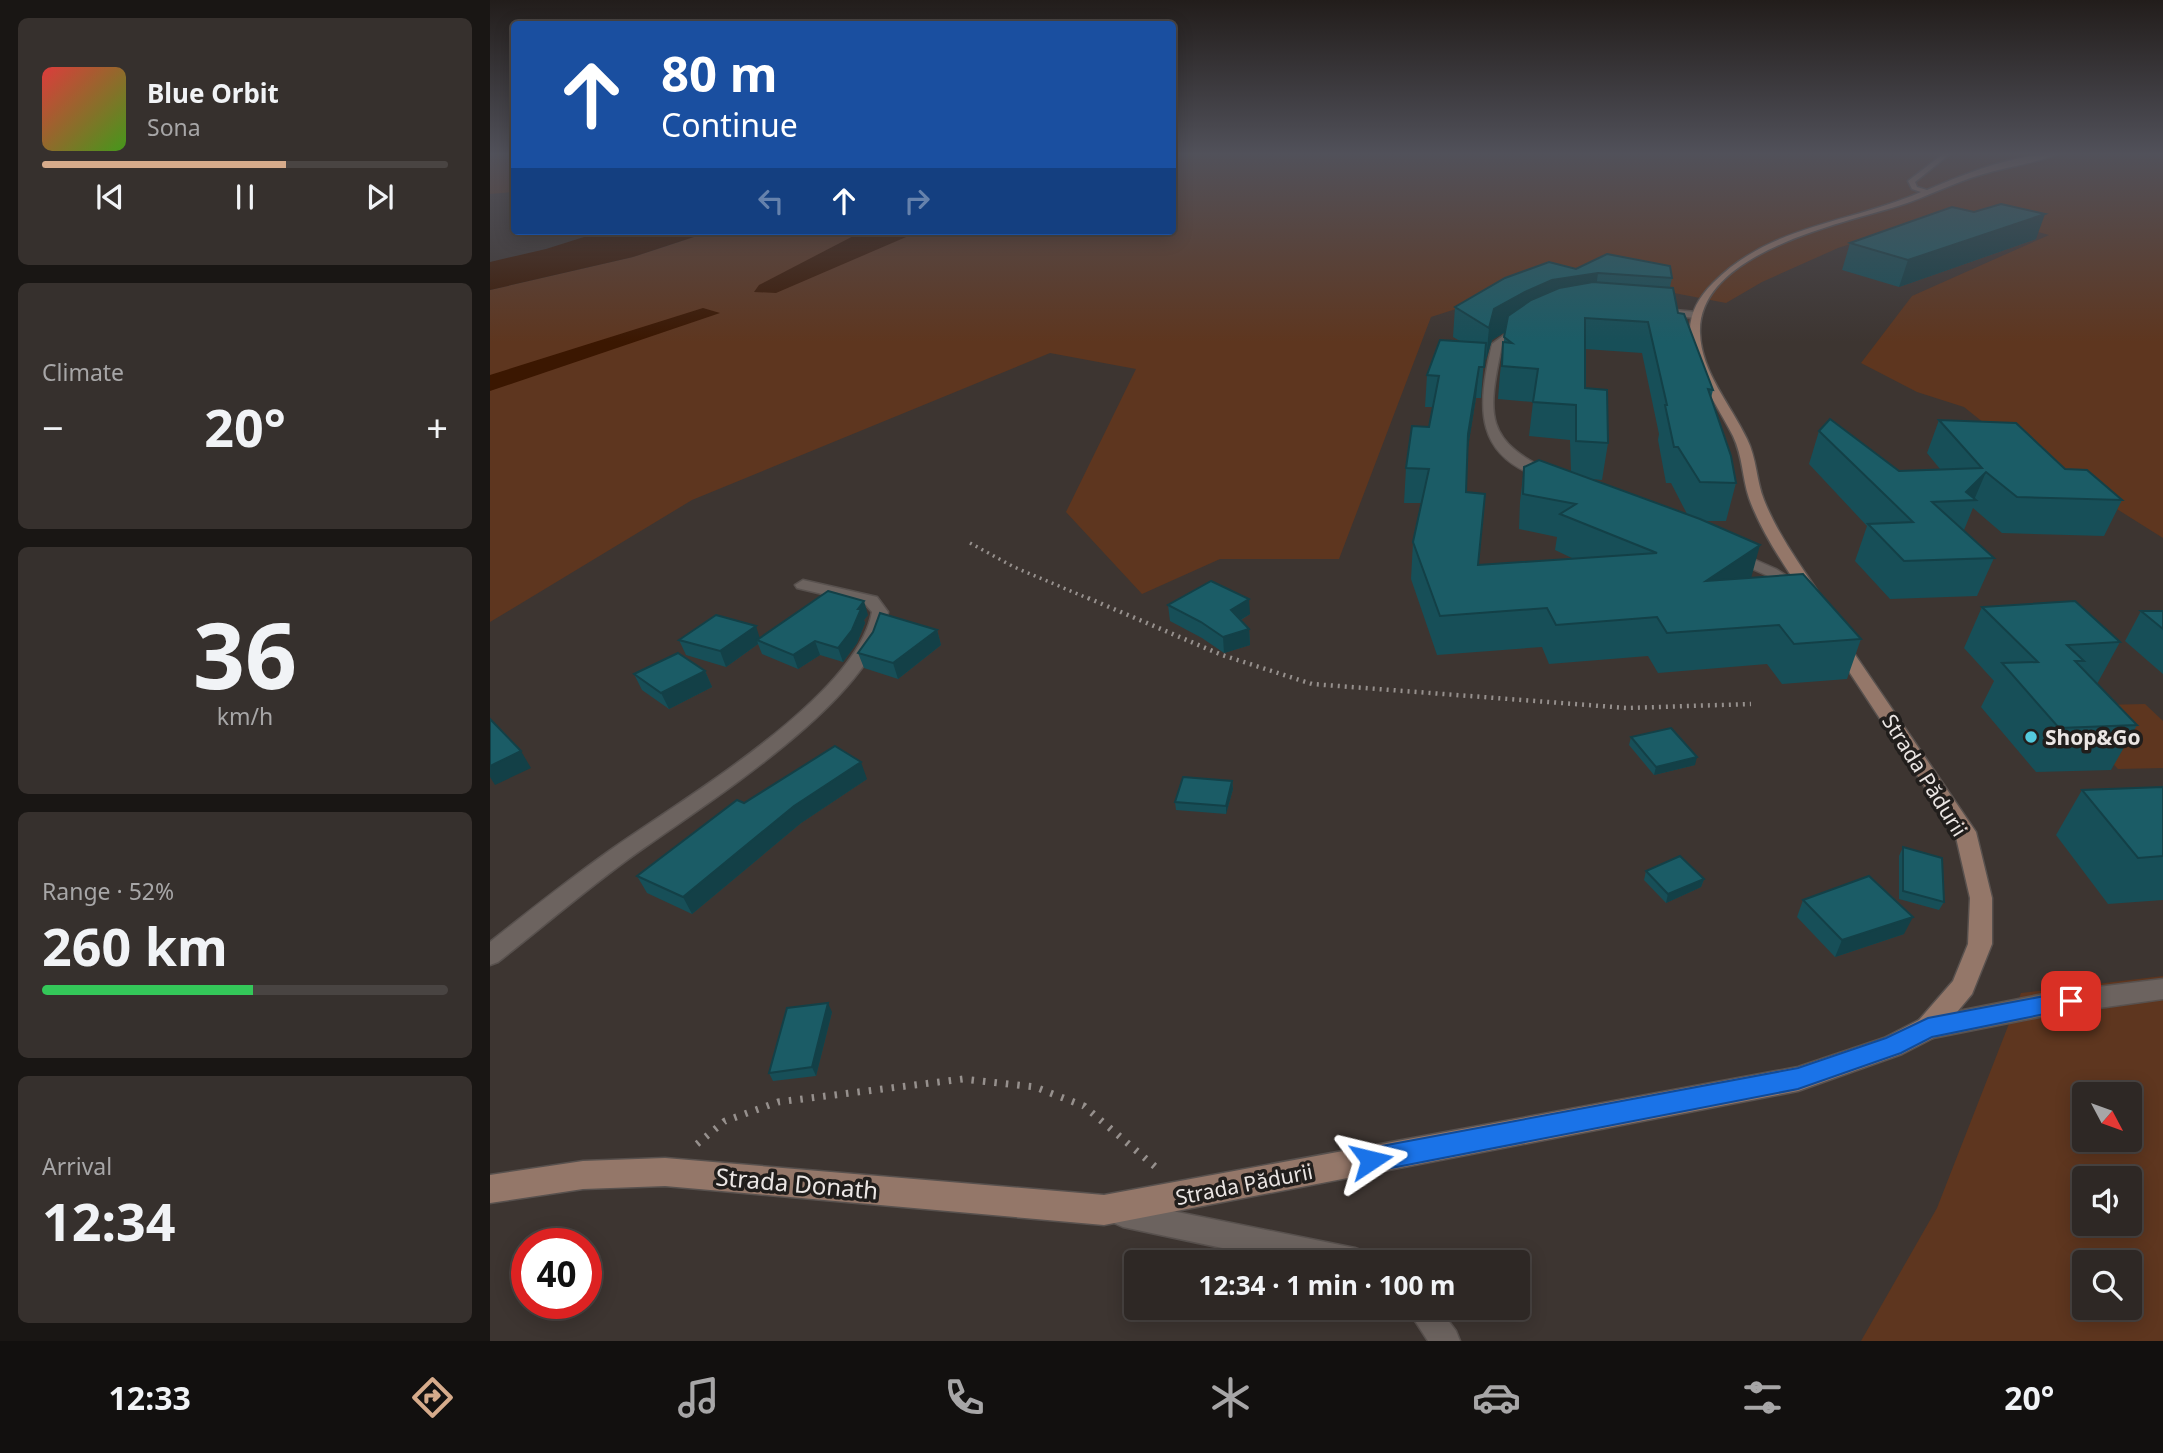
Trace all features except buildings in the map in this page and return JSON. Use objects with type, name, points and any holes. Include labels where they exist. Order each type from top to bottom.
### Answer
[{"type":"street","points":[[1634,309],[1696,315],[1704,299],[1719,280],[1742,262],[1782,239],[1853,217]]},
{"type":"street","name":"Strada Pădurii","points":[[1104,1210],[1798,1079],[1893,1046],[1928,1028],[1963,987],[1980,944],[1982,922],[1977,875],[1965,832],[1779,543],[1756,498],[1748,455],[1712,388],[1698,348],[1696,315]]},
{"type":"street","points":[[1535,318],[1497,344],[1489,385],[1492,432],[1516,460],[1565,484]]},
{"type":"street","points":[[1723,550],[1771,572],[1820,609]]},
{"type":"street","points":[[490,954],[818,705],[854,666],[876,632],[880,612],[871,600],[803,585]]},
{"type":"street","points":[[1928,1028],[2049,1004],[2163,989]]},
{"type":"street","name":"Strada Donath","points":[[490,1189],[583,1175],[665,1172],[1104,1210]]},
{"type":"lane","points":[[1104,1210],[1297,1250]]},
{"type":"lane","points":[[1430,1320],[1446,1341]]},
{"type":"path","points":[[970,542],[1014,567],[1222,655],[1312,684],[1627,708],[1751,704]]},
{"type":"path","points":[[665,1172],[725,1121],[778,1102],[963,1080],[1035,1087],[1084,1106],[1135,1147],[1185,1195]]},
{"type":"shaded area","points":[[1176,217],[2163,217],[2163,538],[1999,435],[1964,407],[1917,392],[1861,363],[1912,296],[2049,235],[1987,218],[1903,227],[1838,248],[1762,282],[1726,303],[1591,277],[1521,288],[1431,317],[1339,559],[1220,559],[1142,594],[1066,512],[1136,369],[1050,353],[692,500],[490,622],[490,290],[633,257],[700,235],[1176,235]]},
{"type":"shaded area","points":[[590,235],[700,235],[633,257],[490,290],[490,262]]},
{"type":"shaded area","points":[[855,235],[911,235],[776,293],[754,292],[759,285]]},
{"type":"shaded area","points":[[703,308],[720,313],[490,391],[490,375]]},
{"type":"shaded area","points":[[2145,704],[2163,721],[2163,768],[2118,769],[2060,706]]},
{"type":"shaded area","points":[[2163,976],[2163,1341],[1861,1341],[1937,1208],[2021,993]]},
{"type":"place","name":"Shop&Go","points":[[2031,737]]},
{"type":"route","points":[[1371,1160],[1798,1079],[1893,1046],[1928,1028],[2071,1001]]}]
